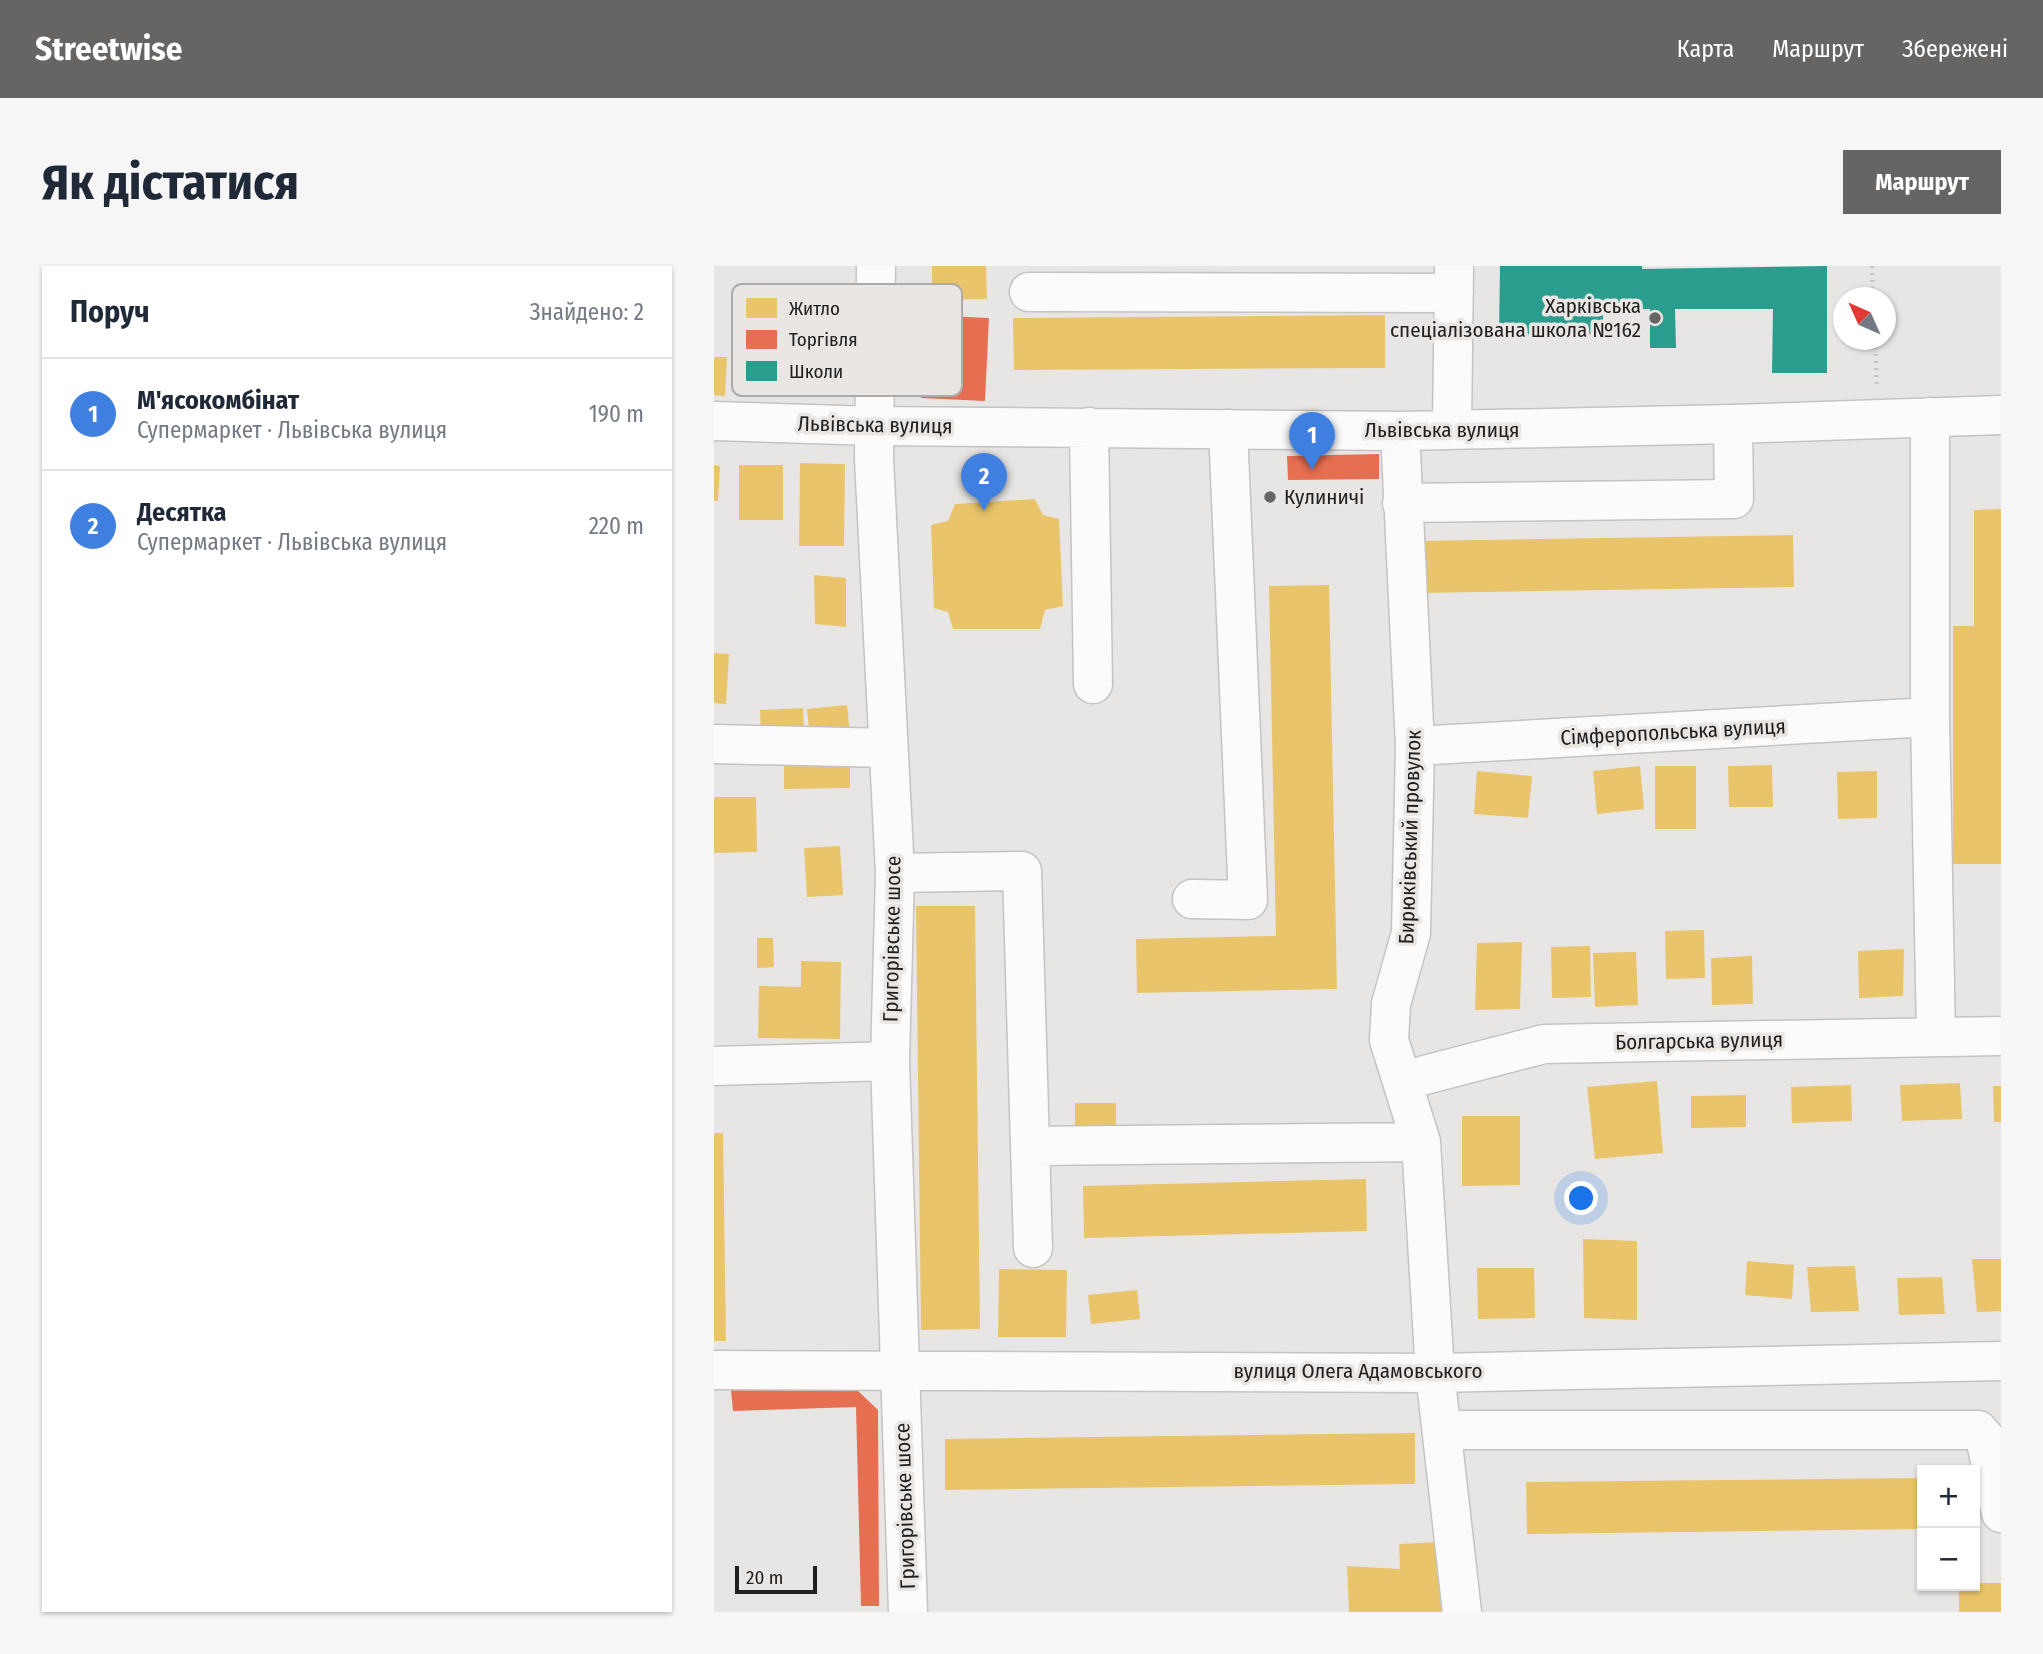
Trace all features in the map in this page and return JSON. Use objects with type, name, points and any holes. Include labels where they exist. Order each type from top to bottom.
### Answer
[{"type":"street","name":"Григорівське шосе","points":[[876,266],[876,284]]},
{"type":"street","points":[[1029,292],[1454,279],[1452,430]]},
{"type":"street","name":"Григорівське шосе","points":[[874,396],[887,748],[895,873],[890,1061],[908,1612]]},
{"type":"street","name":"Львівська вулиця","points":[[714,421],[874,426],[1400,431],[2001,415]]},
{"type":"street","points":[[1930,417],[1930,717],[1936,1037]]},
{"type":"street","points":[[1402,503],[1734,499],[1733,424]]},
{"type":"street","points":[[1088,427],[1093,684]]},
{"type":"street","points":[[1192,899],[1248,900],[1228,429]]},
{"type":"street","name":"Бирюківський провулок","points":[[1400,431],[1415,746],[1410,933],[1388,1022],[1402,1081],[1421,1142],[1435,1373],[1462,1612]]},
{"type":"street","name":"Сімферопольська вулиця","points":[[1415,746],[1930,717]]},
{"type":"street","points":[[714,744],[887,748]]},
{"type":"street","points":[[895,873],[1022,871],[1033,1248]]},
{"type":"street","name":"Болгарська вулиця","points":[[1402,1081],[1544,1044],[2001,1036]]},
{"type":"street","points":[[714,1066],[890,1061]]},
{"type":"street","points":[[1030,1146],[1421,1142]]},
{"type":"street","name":"вулиця Олега Адамовського","points":[[714,1370],[1435,1373],[2001,1361]]},
{"type":"street","points":[[1442,1430],[1978,1430],[1985,1438],[2001,1513]]},
{"type":"path","points":[[1872,266],[1873,287]]},
{"type":"path","points":[[1875,350],[1878,418]]},
{"type":"building: Житло","points":[[932,266],[986,266],[987,299],[962,299],[962,284],[932,284]]},
{"type":"building: Житло","points":[[1385,315],[1385,368],[1014,370],[1013,318]]},
{"type":"building: Житло","points":[[714,357],[727,357],[725,396],[714,395]]},
{"type":"building: Житло","points":[[800,463],[845,464],[844,546],[799,546]]},
{"type":"building: Житло","points":[[714,465],[720,466],[718,501],[714,501]]},
{"type":"building: Житло","points":[[739,465],[783,465],[783,520],[739,520]]},
{"type":"building: Житло","points":[[1035,499],[1043,515],[1059,519],[1063,606],[1045,610],[1040,629],[953,629],[948,612],[934,608],[931,525],[948,521],[955,504]]},
{"type":"building: Житло","points":[[2001,509],[2001,864],[1953,864],[1953,626],[1974,626],[1974,510]]},
{"type":"building: Житло","points":[[1793,535],[1794,587],[1422,593],[1421,541]]},
{"type":"building: Житло","points":[[814,575],[846,578],[846,627],[815,624]]},
{"type":"building: Житло","points":[[1329,585],[1337,989],[1137,993],[1136,939],[1276,936],[1269,586]]},
{"type":"building: Житло","points":[[714,653],[729,654],[726,704],[714,703]]},
{"type":"building: Житло","points":[[847,705],[850,735],[810,740],[807,709]]},
{"type":"building: Житло","points":[[803,708],[804,735],[761,736],[760,710]]},
{"type":"building: Житло","points":[[784,762],[850,762],[850,788],[784,789]]},
{"type":"building: Житло","points":[[1772,765],[1773,807],[1729,807],[1728,766]]},
{"type":"building: Житло","points":[[1640,766],[1644,809],[1597,814],[1593,771]]},
{"type":"building: Житло","points":[[1655,766],[1696,766],[1696,829],[1655,829]]},
{"type":"building: Житло","points":[[1477,771],[1532,776],[1528,818],[1474,814]]},
{"type":"building: Житло","points":[[1877,771],[1877,818],[1838,819],[1837,772]]},
{"type":"building: Житло","points":[[714,797],[756,797],[757,852],[714,853]]},
{"type":"building: Житло","points":[[840,846],[843,895],[807,897],[804,848]]},
{"type":"building: Житло","points":[[916,906],[975,906],[980,1329],[921,1330]]},
{"type":"building: Житло","points":[[1704,930],[1705,978],[1666,979],[1665,931]]},
{"type":"building: Житло","points":[[757,938],[773,938],[774,967],[757,968]]},
{"type":"building: Житло","points":[[1522,942],[1520,1009],[1475,1010],[1477,943]]},
{"type":"building: Житло","points":[[1590,946],[1591,997],[1552,998],[1551,947]]},
{"type":"building: Житло","points":[[1904,949],[1903,996],[1859,998],[1858,951]]},
{"type":"building: Житло","points":[[1636,952],[1638,1005],[1595,1007],[1593,953]]},
{"type":"building: Житло","points":[[1752,956],[1753,1004],[1712,1005],[1711,958]]},
{"type":"building: Житло","points":[[801,961],[841,962],[840,1039],[758,1038],[759,986],[801,987]]},
{"type":"building: Житло","points":[[1657,1081],[1663,1153],[1595,1159],[1587,1087]]},
{"type":"building: Житло","points":[[1960,1083],[1962,1119],[1902,1121],[1900,1085]]},
{"type":"building: Житло","points":[[1851,1085],[1852,1121],[1792,1123],[1791,1087]]},
{"type":"building: Житло","points":[[1993,1086],[2001,1086],[2001,1122],[1994,1122]]},
{"type":"building: Житло","points":[[1746,1095],[1746,1127],[1691,1128],[1691,1096]]},
{"type":"building: Житло","points":[[1075,1103],[1116,1103],[1116,1128],[1075,1128]]},
{"type":"building: Житло","points":[[1462,1116],[1520,1116],[1520,1185],[1462,1186]]},
{"type":"building: Житло","points":[[714,1133],[723,1133],[726,1341],[714,1341]]},
{"type":"building: Житло","points":[[1366,1179],[1367,1231],[1084,1238],[1083,1186]]},
{"type":"building: Житло","points":[[1583,1239],[1637,1241],[1637,1320],[1584,1318]]},
{"type":"building: Житло","points":[[1972,1259],[2001,1259],[2001,1311],[1977,1312]]},
{"type":"building: Житло","points":[[1747,1261],[1794,1265],[1792,1299],[1745,1295]]},
{"type":"building: Житло","points":[[1855,1266],[1859,1311],[1811,1312],[1807,1267]]},
{"type":"building: Житло","points":[[1477,1268],[1534,1268],[1535,1318],[1478,1319]]},
{"type":"building: Житло","points":[[999,1269],[1067,1270],[1066,1337],[998,1337]]},
{"type":"building: Житло","points":[[1942,1277],[1945,1314],[1899,1315],[1897,1278]]},
{"type":"building: Житло","points":[[1137,1290],[1140,1319],[1091,1324],[1088,1295]]},
{"type":"building: Житло","points":[[1415,1433],[1415,1484],[945,1490],[945,1439]]},
{"type":"building: Житло","points":[[1917,1478],[1917,1529],[1527,1534],[1526,1482]]},
{"type":"building: Житло","points":[[1440,1542],[1441,1612],[1349,1612],[1347,1566],[1400,1569],[1399,1544]]},
{"type":"building: Житло","points":[[1980,1583],[2001,1583],[2001,1612],[1959,1612],[1959,1591],[1980,1591]]},
{"type":"building: Торгівля","points":[[962,317],[989,318],[985,401],[921,398],[962,396]]},
{"type":"building: Торгівля","points":[[1379,454],[1379,479],[1288,480],[1287,456]]},
{"type":"building: Торгівля","points":[[856,1389],[878,1410],[879,1606],[861,1606],[856,1407],[733,1411],[731,1390]]},
{"type":"building: Школи","points":[[1500,266],[1642,266],[1642,269],[1827,266],[1827,373],[1772,373],[1773,309],[1675,309],[1676,348],[1650,348],[1650,309],[1603,310],[1603,334],[1499,335]]},
{"type":"place","name":"Харківська спеціалізована школа №162","points":[[1655,318]]},
{"type":"place","name":"М'ясокомбінат","points":[[1312,470]]},
{"type":"place","name":"Кулиничі","points":[[1270,497]]},
{"type":"place","name":"Десятка","points":[[984,511]]}]
